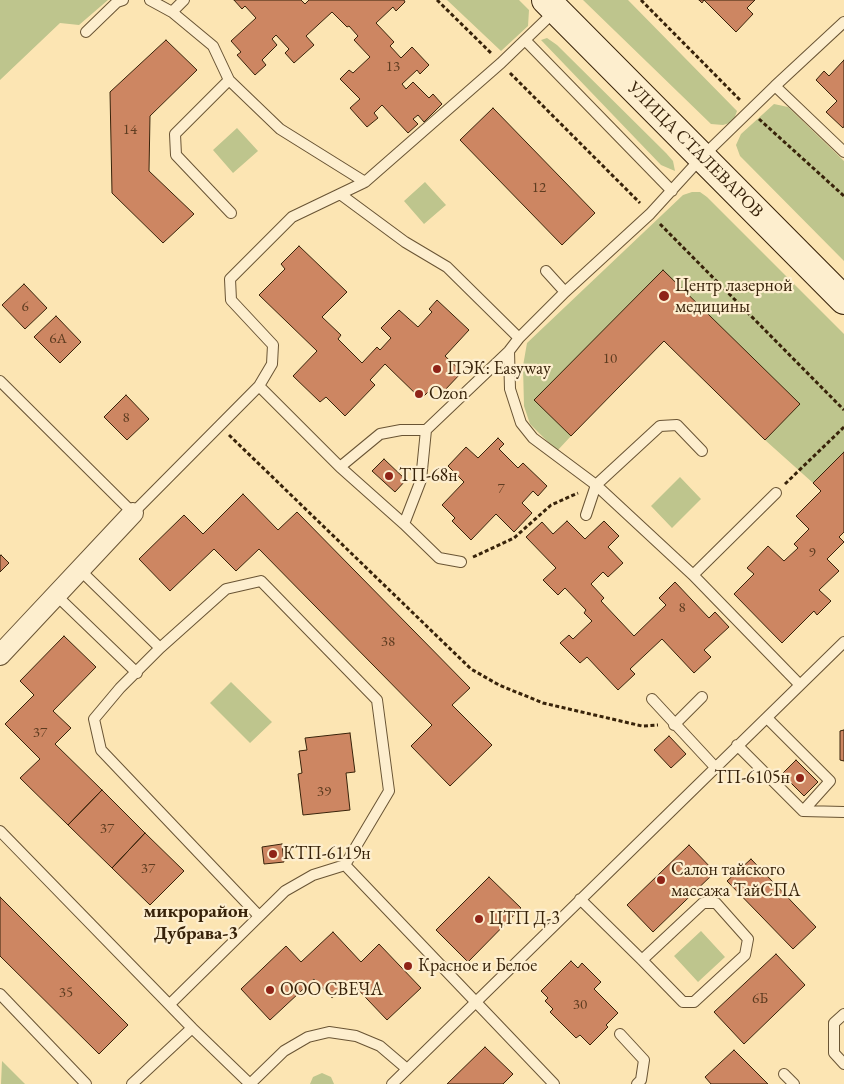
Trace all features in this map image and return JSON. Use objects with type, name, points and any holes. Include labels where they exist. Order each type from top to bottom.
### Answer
[{"type":"main road","name":"УЛИЦА СТАЛЕВАРОВ","points":[[551,5],[844,300]]},
{"type":"street","points":[[0,655],[81,571],[133,513]]},
{"type":"lane","points":[[86,32],[117,2],[123,0]]},
{"type":"lane","points":[[150,0],[172,12],[213,46],[229,80],[280,129],[365,182]]},
{"type":"lane","points":[[172,12],[184,0]]},
{"type":"lane","points":[[0,381],[133,513],[259,386],[272,364],[273,345],[231,300],[230,279],[292,217],[365,182],[501,63],[525,40],[551,5]]},
{"type":"lane","points":[[404,524],[421,480],[426,430],[509,351],[519,338],[565,292],[650,214],[702,157],[844,22]]},
{"type":"lane","points":[[525,40],[672,191]]},
{"type":"lane","points":[[229,80],[175,134],[176,156],[231,213]]},
{"type":"lane","points":[[775,86],[844,152]]},
{"type":"lane","points":[[340,194],[406,242],[447,267],[519,338]]},
{"type":"lane","points":[[546,271],[565,292]]},
{"type":"lane","points":[[509,351],[510,389],[521,423],[533,438],[596,485],[693,575],[800,685]]},
{"type":"lane","points":[[259,386],[340,467],[439,558],[462,562]]},
{"type":"lane","points":[[586,515],[596,485],[660,426],[676,425],[702,451]]},
{"type":"lane","points":[[340,467],[380,434],[401,430],[426,430]]},
{"type":"lane","points":[[693,575],[776,493]]},
{"type":"lane","points":[[81,571],[160,648]]},
{"type":"lane","points":[[170,1004],[285,891],[313,875],[345,865],[389,791],[377,700],[261,582],[226,589],[160,648],[120,688],[94,719],[101,750],[259,916]]},
{"type":"lane","points":[[57,596],[137,673]]},
{"type":"lane","points":[[392,1084],[844,642]]},
{"type":"lane","points":[[674,725],[702,697]]},
{"type":"lane","points":[[652,699],[674,725],[715,767]]},
{"type":"lane","points":[[767,718],[830,781],[803,811]]},
{"type":"lane","points":[[737,746],[803,811],[844,812]]},
{"type":"lane","points":[[0,831],[192,1028],[250,1084],[284,1051],[308,1037],[328,1032],[356,1036],[380,1046],[407,1069]]},
{"type":"lane","points":[[345,865],[554,1084]]},
{"type":"lane","points":[[580,899],[683,1002],[694,1002],[744,955],[748,939],[716,903],[703,903],[642,960]]},
{"type":"lane","points":[[0,994],[86,1084]]},
{"type":"lane","points":[[844,1014],[834,1023],[834,1053],[844,1064]]},
{"type":"lane","points":[[132,1084],[192,1028]]},
{"type":"lane","points":[[620,1034],[644,1060],[641,1080],[637,1084]]},
{"type":"lane","points":[[784,1074],[794,1084]]},
{"type":"path","points":[[437,0],[844,410]]},
{"type":"path","points":[[220,425],[471,669],[499,685],[543,703],[642,726],[674,725]]},
{"type":"path","points":[[776,493],[844,427]]},
{"type":"path","points":[[462,562],[514,538],[551,505],[596,485]]},
{"type":"green space","points":[[0,0],[108,0],[79,25],[60,23],[0,80]]},
{"type":"green space","points":[[447,0],[519,0],[529,10],[528,26],[501,51]]},
{"type":"green space","points":[[583,0],[628,0],[737,111],[733,122],[723,125],[711,124]]},
{"type":"green space","points":[[547,38],[557,45],[666,153],[673,161],[675,171],[661,165],[541,40]]},
{"type":"green space","points":[[774,104],[788,107],[844,161],[844,261],[740,156],[736,145],[741,134]]},
{"type":"green space","points":[[237,128],[258,151],[233,173],[213,150]]},
{"type":"green space","points":[[425,182],[446,205],[424,224],[404,201]]},
{"type":"green space","points":[[700,192],[707,197],[844,334],[844,452],[813,483],[765,440],[799,404],[663,270],[535,400],[571,436],[557,451],[530,424],[524,406],[523,366],[527,343],[683,195]]},
{"type":"green space","points":[[680,477],[701,499],[672,528],[651,506]]},
{"type":"green space","points":[[231,682],[272,722],[250,743],[210,703]]},
{"type":"green space","points":[[701,931],[725,957],[698,982],[674,956]]},
{"type":"green space","points":[[2,1061],[25,1084],[1,1084]]},
{"type":"green space","points":[[322,1073],[331,1077],[334,1084],[310,1084],[313,1077]]},
{"type":"building","points":[[234,0],[301,0],[305,4],[309,0],[404,0],[405,2],[396,11],[393,7],[376,23],[394,42],[390,46],[401,58],[412,47],[429,65],[420,74],[417,70],[402,84],[406,89],[413,82],[429,98],[433,94],[442,104],[424,122],[418,115],[413,119],[418,124],[408,133],[382,105],[374,113],[378,118],[367,127],[350,108],[360,99],[340,79],[349,70],[353,73],[370,57],[354,40],[358,36],[332,12],[306,36],[314,45],[294,63],[285,53],[289,49],[276,35],[272,39],[277,45],[262,60],[266,65],[255,75],[237,55],[241,52],[231,41],[256,18],[245,6],[242,9]]},
{"type":"building","points":[[704,0],[755,0],[747,8],[753,14],[736,32]]},
{"type":"building","points":[[166,40],[197,70],[150,116],[149,171],[194,214],[163,243],[112,193],[110,92]]},
{"type":"building","points":[[844,60],[843,128],[826,112],[837,101],[816,80],[824,71],[829,76]]},
{"type":"building","points":[[493,108],[595,213],[562,245],[460,140]]},
{"type":"building","points":[[299,246],[347,292],[322,317],[341,335],[338,339],[362,363],[377,347],[380,350],[391,338],[381,328],[399,310],[418,327],[432,312],[429,309],[437,300],[469,330],[445,356],[462,372],[444,391],[436,384],[421,399],[385,364],[370,380],[375,385],[345,416],[326,397],[320,402],[293,376],[317,351],[259,295],[285,269],[281,264]]},
{"type":"building","points":[[663,270],[800,404],[765,440],[664,341],[571,436],[534,400]]},
{"type":"building","points":[[24,284],[47,308],[25,329],[2,305]]},
{"type":"building","points":[[56,316],[81,342],[60,363],[34,337]]},
{"type":"building","points":[[126,395],[149,419],[127,440],[104,417]]},
{"type":"building","points":[[498,438],[504,444],[499,449],[518,468],[523,463],[547,486],[538,496],[533,491],[522,503],[532,513],[514,532],[496,514],[471,540],[452,521],[455,518],[442,505],[464,482],[448,466],[466,447],[478,458]]},
{"type":"building","points":[[844,452],[844,532],[839,537],[844,542],[827,559],[839,571],[819,590],[831,601],[817,615],[814,611],[782,643],[734,594],[754,574],[747,568],[768,546],[784,561],[798,548],[794,544],[809,529],[796,516],[821,491],[813,483]]},
{"type":"building","name":"ТП-68н","points":[[384,459],[406,480],[395,492],[372,471]]},
{"type":"building","points":[[243,494],[278,530],[297,512],[470,688],[452,705],[492,745],[450,786],[411,746],[432,725],[259,549],[236,571],[214,549],[170,591],[139,559],[184,515],[203,534]]},
{"type":"building","points":[[567,521],[585,539],[604,521],[619,536],[608,547],[623,563],[608,577],[603,572],[591,584],[604,598],[601,601],[634,636],[666,605],[659,598],[675,582],[709,618],[715,612],[729,627],[704,650],[711,657],[694,673],[662,639],[630,669],[635,674],[618,690],[587,657],[580,663],[560,643],[569,635],[573,639],[592,621],[584,613],[586,610],[565,588],[558,595],[543,580],[556,568],[526,537],[542,522],[553,534]]},
{"type":"building","points":[[0,556],[9,563],[0,572]]},
{"type":"building","points":[[64,636],[96,667],[53,711],[71,728],[55,744],[102,790],[68,825],[20,778],[40,759],[5,724],[34,695],[20,681]]},
{"type":"building","points":[[844,730],[844,761],[840,760],[840,731]]},
{"type":"building","points":[[350,733],[355,772],[346,773],[350,810],[303,815],[298,774],[302,773],[299,751],[307,750],[305,738]]},
{"type":"building","points":[[669,736],[686,754],[671,768],[654,750]]},
{"type":"building","name":"ТП-6105н","points":[[796,760],[818,782],[804,796],[782,774]]},
{"type":"building","points":[[102,790],[145,833],[112,868],[68,825]]},
{"type":"building","points":[[145,833],[184,871],[150,905],[112,868]]},
{"type":"building","name":"КТП-6119н","points":[[282,844],[284,862],[264,864],[262,847]]},
{"type":"building","points":[[689,845],[715,872],[653,932],[627,905]]},
{"type":"building","points":[[751,859],[816,927],[793,949],[727,881]]},
{"type":"building","name":"ЦТП Д-3","points":[[489,877],[521,908],[468,962],[436,930]]},
{"type":"building","points":[[0,897],[128,1025],[99,1054],[0,956]]},
{"type":"building","points":[[333,932],[361,962],[379,944],[421,988],[387,1020],[350,981],[332,998],[314,979],[270,1020],[241,989],[286,946],[301,962]]},
{"type":"building","points":[[776,954],[805,985],[744,1044],[714,1012]]},
{"type":"building","points":[[571,961],[578,968],[582,963],[601,982],[594,989],[618,1013],[606,1025],[608,1027],[590,1045],[580,1035],[576,1038],[550,1012],[553,1009],[545,1001],[548,998],[541,991]]},
{"type":"building","points":[[485,1047],[513,1074],[503,1084],[447,1084]]},
{"type":"building","points":[[734,1050],[768,1084],[711,1084],[705,1077]]},
{"type":"place","name":"Центр лазерной медицины","points":[[664,296]]},
{"type":"place","name":"ПЭК: Easyway","points":[[437,369]]},
{"type":"place","name":"Ozon","points":[[419,394]]},
{"type":"place","name":"ТП-68н","points":[[389,476]]},
{"type":"place","name":"ТП-6105н","points":[[800,778]]},
{"type":"place","name":"КТП-6119н","points":[[273,854]]},
{"type":"place","name":"Салон тайского массажа ТайСПА","points":[[661,880]]},
{"type":"place","name":"ЦТП Д-3","points":[[479,919]]},
{"type":"place","name":"Красное и Белое","points":[[408,966]]},
{"type":"place","name":"ООО СВЕЧА","points":[[270,990]]},
{"type":"district","name":"микрорайон Дубрава-3","points":[[196,923]]}]
